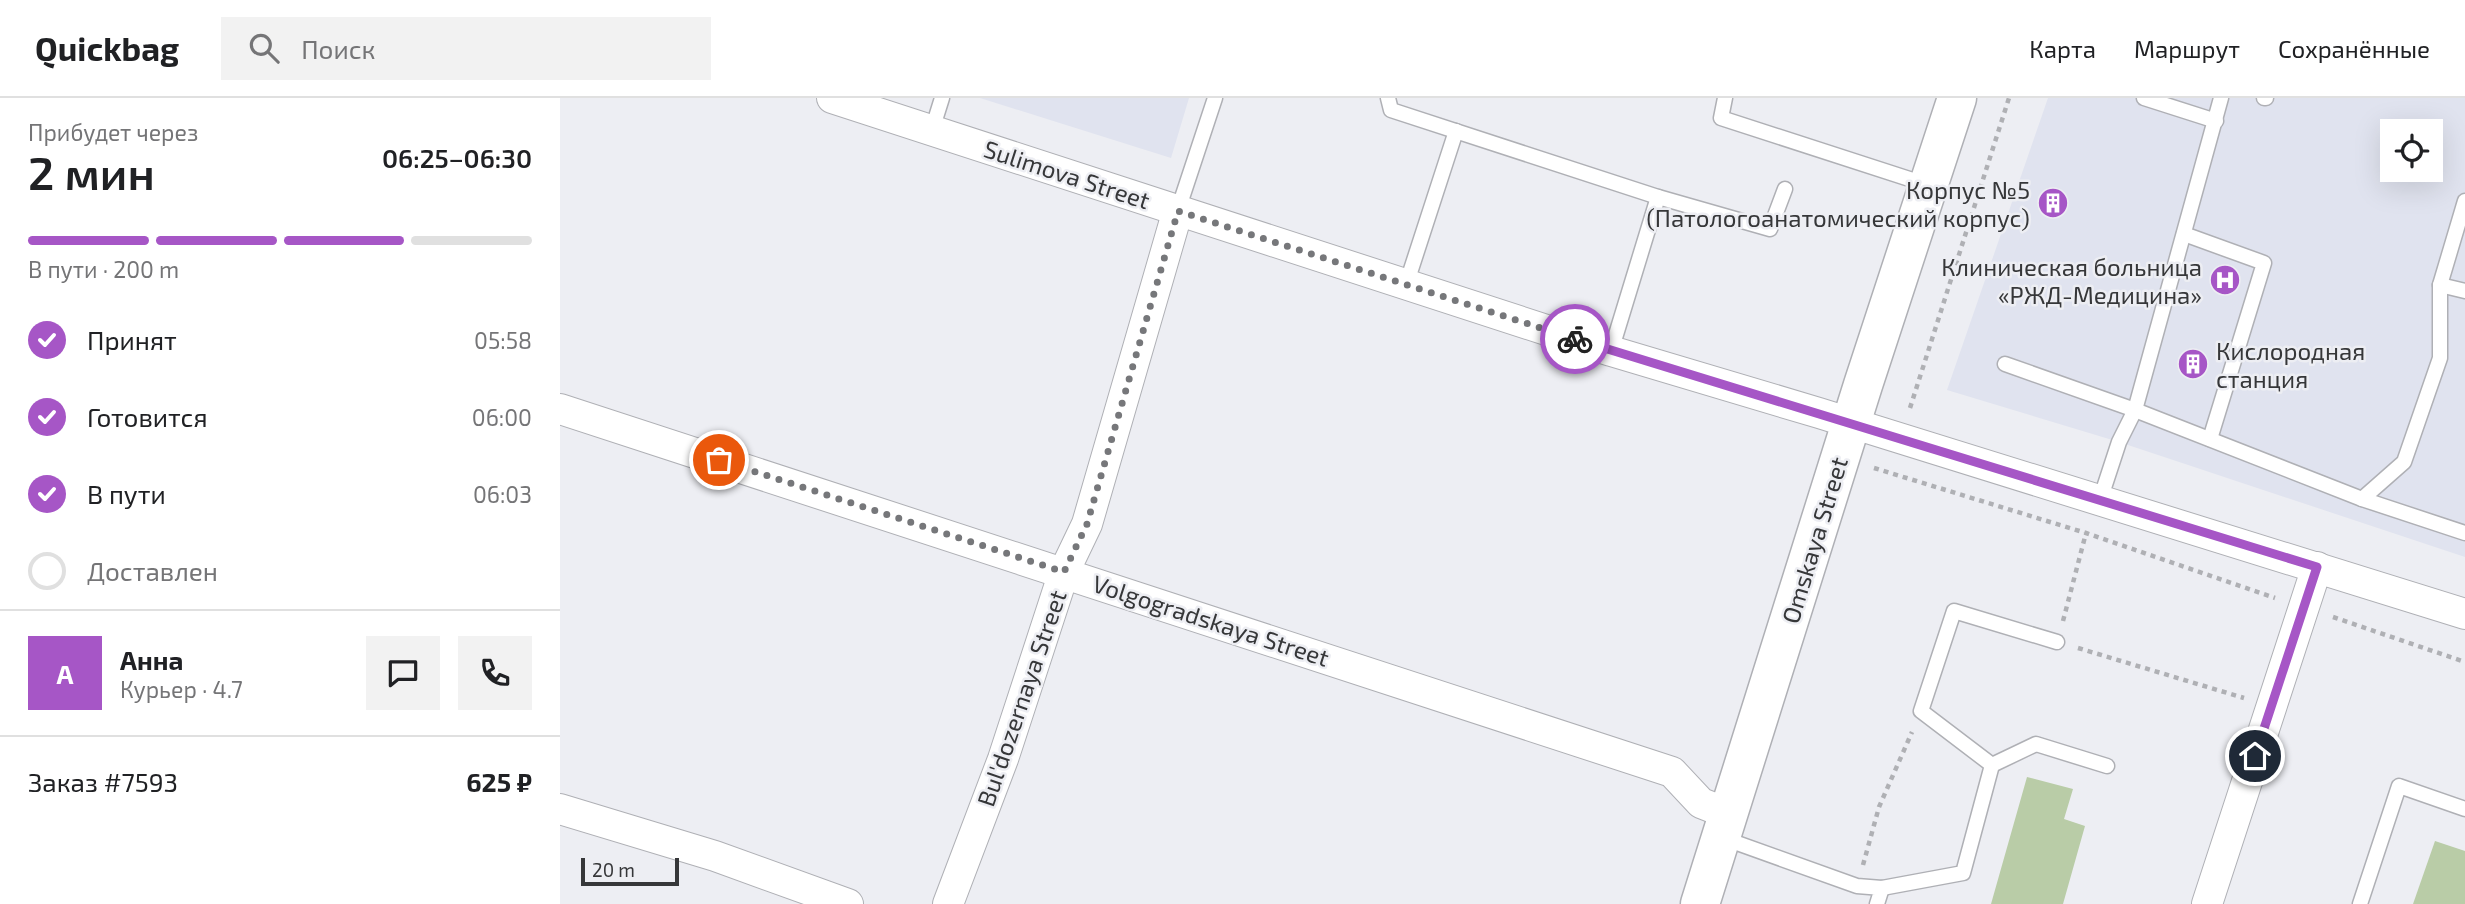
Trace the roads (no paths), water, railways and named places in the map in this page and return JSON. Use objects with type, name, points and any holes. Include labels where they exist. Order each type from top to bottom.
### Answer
[{"type":"street","name":"Sulimova Street","points":[[832,98],[1611,351],[1845,441],[1900,438],[2465,614]]},
{"type":"street","name":"Omskaya Street","points":[[1700,904],[1845,441],[1958,98]]},
{"type":"street","name":"Bul'dozernaya Street","points":[[948,904],[1003,759],[1064,572],[1087,524],[1178,211]]},
{"type":"street","name":"Volgogradskaya Street","points":[[560,409],[1672,772],[1726,826]]},
{"type":"street","points":[[2207,904],[2317,567]]},
{"type":"street","points":[[560,809],[715,856],[848,904]]},
{"type":"lane","points":[[932,130],[942,98]]},
{"type":"lane","points":[[1178,211],[1215,98]]},
{"type":"lane","points":[[1388,98],[1391,110],[1658,197],[1770,229],[1785,189]]},
{"type":"lane","points":[[1725,98],[1721,118],[1929,186]]},
{"type":"lane","points":[[2144,98],[2216,121]]},
{"type":"lane","points":[[2100,500],[2119,442],[2135,410],[2221,98]]},
{"type":"lane","points":[[1406,285],[1456,131]]},
{"type":"lane","points":[[1611,351],[1658,197]]},
{"type":"lane","points":[[2362,499],[2404,462],[2440,358],[2440,285],[2465,201]]},
{"type":"lane","points":[[2184,234],[2263,263],[2210,439]]},
{"type":"lane","points":[[2440,285],[2465,291]]},
{"type":"lane","points":[[2005,364],[2135,410],[2362,499],[2465,533]]},
{"type":"lane","points":[[1993,765],[1921,711],[1954,611],[2057,642]]},
{"type":"lane","points":[[1726,826],[1857,886],[1882,888],[1963,873],[1993,765],[2036,744],[2107,766]]},
{"type":"lane","points":[[2360,904],[2399,786],[2465,809]]},
{"type":"lane","points":[[1877,904],[1882,888]]},
{"type":"place","name":"Корпус №5 (Патологоанатомический корпус)","points":[[2053,203]]},
{"type":"place","name":"Клиническая больница «РЖД-Медицина»","points":[[2225,280]]},
{"type":"place","name":"Кислородная станция","points":[[2193,364]]}]
